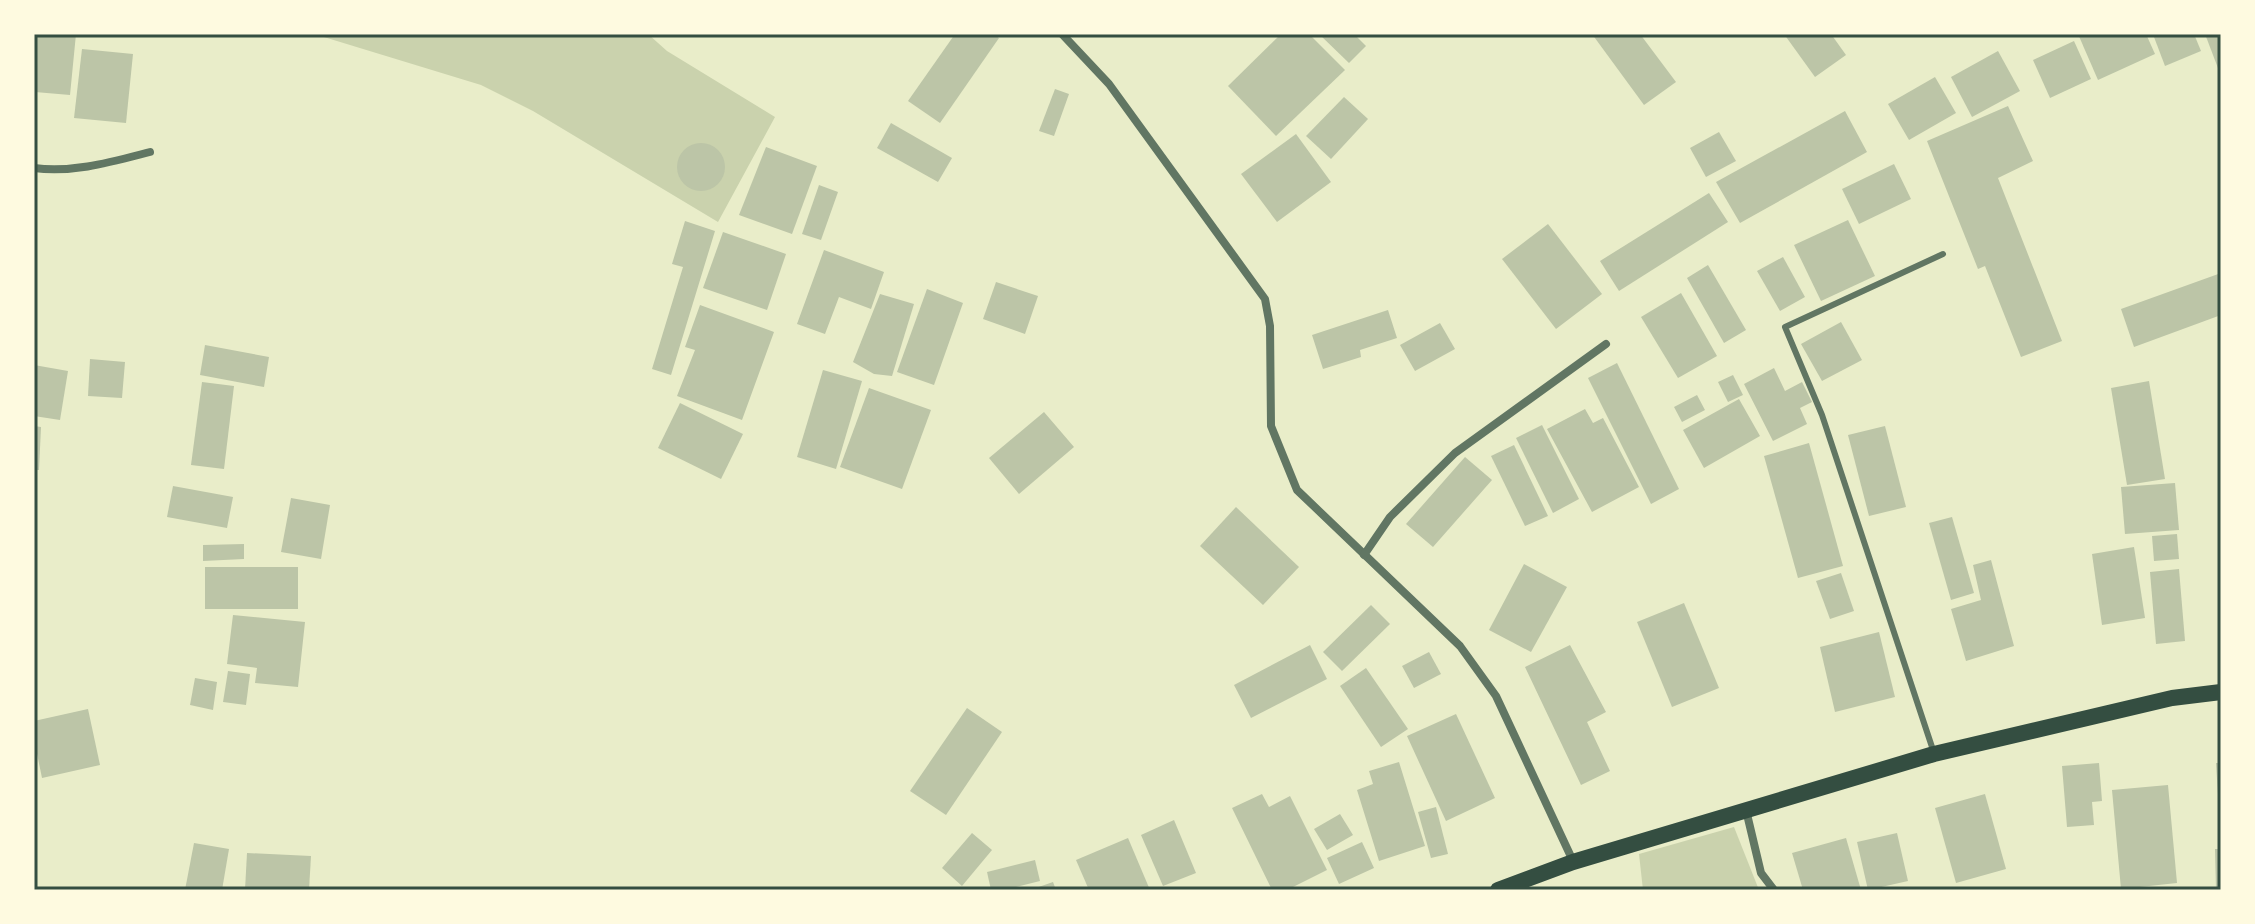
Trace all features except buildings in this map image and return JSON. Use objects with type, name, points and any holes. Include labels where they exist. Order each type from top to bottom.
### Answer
[{"type":"main road","points":[[1498,890],[1573,862],[1934,754],[2172,698],[2221,692]]},
{"type":"street","points":[[1062,34],[1109,84],[1265,299],[1270,326],[1271,426],[1297,490],[1460,646],[1496,696],[1573,862]]},
{"type":"street","points":[[34,168],[58,171],[150,152]]},
{"type":"street","points":[[1364,555],[1390,517],[1455,453],[1606,344]]},
{"type":"street","points":[[1746,809],[1761,873],[1774,890]]},
{"type":"lane","points":[[1934,754],[1822,415],[1785,327],[1943,254]]},
{"type":"green space","points":[[314,34],[648,34],[667,51],[775,117],[718,222],[533,111],[481,85]]},
{"type":"green space","points":[[1734,827],[1759,890],[1643,890],[1639,854]]}]
